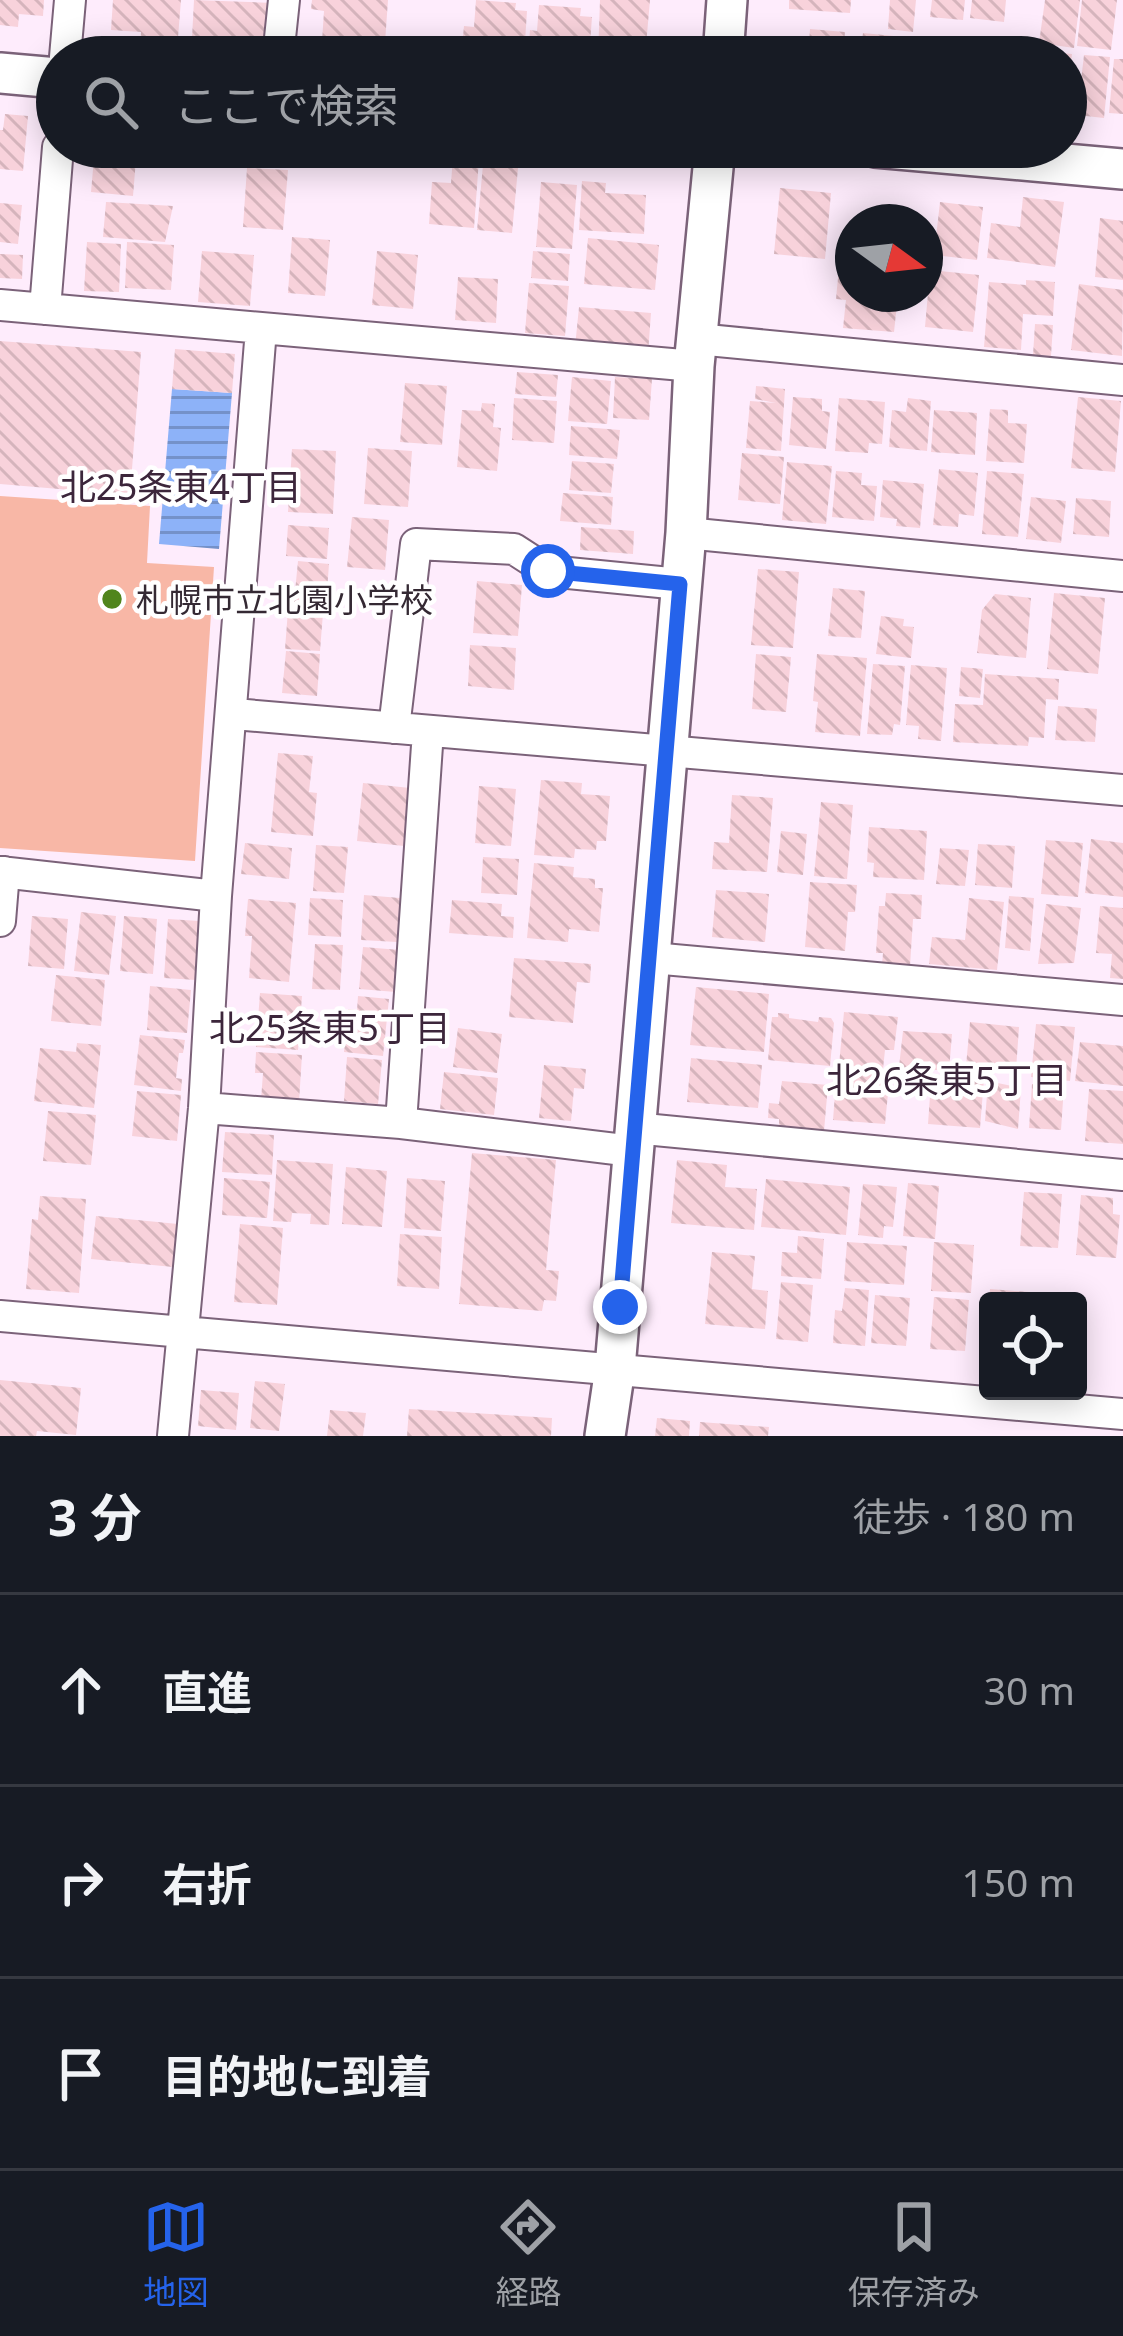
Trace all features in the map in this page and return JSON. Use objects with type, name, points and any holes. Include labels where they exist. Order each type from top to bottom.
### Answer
[{"type":"street","points":[[67,36],[70,0]]},
{"type":"street","points":[[280,36],[284,0]]},
{"type":"street","points":[[724,36],[727,0]]},
{"type":"street","points":[[0,73],[36,76]]},
{"type":"street","points":[[1087,166],[1123,169]]},
{"type":"street","points":[[45,309],[56,168]]},
{"type":"street","points":[[605,1436],[652,958],[686,533],[695,353],[713,168]]},
{"type":"street","points":[[0,304],[261,328],[1123,380]]},
{"type":"street","points":[[173,1436],[203,1108],[261,328]]},
{"type":"street","points":[[686,533],[1123,576]]},
{"type":"street","points":[[394,728],[416,544],[514,549],[548,571],[680,584]]},
{"type":"street","points":[[234,714],[1123,790]]},
{"type":"street","points":[[401,1123],[428,730]]},
{"type":"street","points":[[0,921],[2,872],[216,896]]},
{"type":"street","points":[[652,958],[1123,1000]]},
{"type":"street","points":[[203,1108],[1123,1175]]},
{"type":"street","points":[[0,1316],[1123,1414]]},
{"type":"shaded area","points":[[0,496],[150,506],[147,563],[214,567],[195,861],[0,848]]},
{"type":"water","points":[[172,389],[232,393],[219,549],[159,544]]},
{"type":"building","points":[[0,0],[44,0],[43,16],[19,14],[18,27],[0,25]]},
{"type":"building","points":[[113,0],[181,0],[178,36],[111,30]]},
{"type":"building","points":[[194,0],[274,3],[272,36],[192,36]]},
{"type":"building","points":[[312,0],[388,0],[385,36],[322,36],[324,11],[311,9]]},
{"type":"building","points":[[476,0],[516,3],[515,10],[527,11],[525,36],[463,36],[464,26],[474,27]]},
{"type":"building","points":[[600,0],[650,0],[647,36],[599,36]]},
{"type":"building","points":[[789,0],[851,0],[850,13],[789,9]]},
{"type":"building","points":[[890,0],[916,0],[913,32],[888,29]]},
{"type":"building","points":[[932,0],[965,0],[963,20],[930,17]]},
{"type":"building","points":[[972,0],[1006,0],[1004,22],[970,18]]},
{"type":"building","points":[[1045,0],[1080,0],[1076,36],[1040,36]]},
{"type":"building","points":[[1082,0],[1117,0],[1111,50],[1087,47],[1087,36],[1078,36]]},
{"type":"building","points":[[539,5],[581,8],[580,16],[592,17],[591,36],[530,36],[530,30],[537,31]]},
{"type":"building","points":[[810,29],[845,32],[845,36],[810,36]]},
{"type":"building","points":[[1087,55],[1110,57],[1104,118],[1087,116]]},
{"type":"building","points":[[1114,59],[1123,59],[1123,114],[1109,113]]},
{"type":"building","points":[[5,114],[28,116],[23,171],[0,169]]},
{"type":"building","points":[[93,168],[135,168],[133,196],[91,192]]},
{"type":"building","points":[[247,168],[288,170],[283,230],[243,227]]},
{"type":"building","points":[[452,168],[478,168],[474,228],[429,224],[432,182],[451,183]]},
{"type":"building","points":[[483,168],[518,168],[512,233],[477,230]]},
{"type":"building","points":[[582,181],[606,183],[605,193],[646,195],[644,234],[579,230]]},
{"type":"building","points":[[541,182],[577,185],[572,249],[536,247]]},
{"type":"building","points":[[780,188],[831,193],[825,259],[774,254]]},
{"type":"building","points":[[1023,197],[1064,202],[1055,267],[987,258],[991,223],[1020,227]]},
{"type":"building","points":[[106,202],[173,206],[165,242],[103,237]]},
{"type":"building","points":[[0,203],[22,205],[18,244],[0,242]]},
{"type":"building","points":[[940,204],[983,207],[977,260],[943,256]]},
{"type":"building","points":[[1100,218],[1123,221],[1123,280],[1095,277]]},
{"type":"building","points":[[292,237],[330,240],[325,296],[288,293]]},
{"type":"building","points":[[588,238],[659,245],[655,290],[584,284]]},
{"type":"building","points":[[87,242],[121,244],[119,292],[84,291]]},
{"type":"building","points":[[127,242],[174,245],[171,290],[125,288]]},
{"type":"building","points":[[202,251],[254,255],[250,306],[198,302]]},
{"type":"building","points":[[377,251],[418,255],[413,309],[372,305]]},
{"type":"building","points":[[533,251],[570,254],[568,281],[531,278]]},
{"type":"building","points":[[0,254],[23,255],[22,279],[0,278]]},
{"type":"building","points":[[943,271],[979,275],[973,332],[925,327],[926,312],[943,312]]},
{"type":"building","points":[[458,277],[498,279],[496,323],[455,320]]},
{"type":"building","points":[[1026,280],[1055,282],[1053,316],[1023,314],[1021,350],[984,347],[989,282],[1026,285]]},
{"type":"building","points":[[529,283],[569,286],[565,336],[525,333]]},
{"type":"building","points":[[1079,284],[1123,290],[1122,356],[1071,350]]},
{"type":"building","points":[[579,307],[651,313],[648,354],[575,347]]},
{"type":"building","points":[[845,312],[896,312],[894,332],[843,328]]},
{"type":"building","points":[[1035,324],[1053,325],[1051,356],[1033,355]]},
{"type":"building","points":[[0,341],[141,352],[130,495],[0,484]]},
{"type":"building","points":[[175,349],[235,354],[232,393],[172,389]]},
{"type":"building","points":[[517,372],[558,375],[556,397],[515,394]]},
{"type":"building","points":[[572,377],[611,381],[607,424],[568,421]]},
{"type":"building","points":[[615,377],[652,379],[649,420],[613,418]]},
{"type":"building","points":[[405,383],[447,386],[442,445],[400,442]]},
{"type":"building","points":[[756,386],[785,389],[781,451],[746,448],[750,401],[776,403],[755,399]]},
{"type":"building","points":[[793,397],[822,399],[822,411],[830,412],[826,449],[789,445]]},
{"type":"building","points":[[1078,397],[1121,401],[1115,472],[1071,468]]},
{"type":"building","points":[[514,398],[557,401],[554,443],[512,440]]},
{"type":"building","points":[[839,398],[885,402],[882,444],[869,443],[868,453],[835,451]]},
{"type":"building","points":[[908,398],[931,401],[927,451],[889,447],[892,410],[906,412]]},
{"type":"building","points":[[482,403],[495,404],[493,427],[501,428],[497,471],[457,467],[462,410],[481,411]]},
{"type":"building","points":[[990,409],[1008,410],[1008,423],[1027,424],[1024,463],[986,461]]},
{"type":"building","points":[[934,410],[977,413],[975,455],[931,452]]},
{"type":"building","points":[[571,426],[620,430],[617,459],[569,455]]},
{"type":"building","points":[[368,448],[412,451],[408,507],[364,504]]},
{"type":"building","points":[[292,449],[336,451],[333,514],[288,512]]},
{"type":"building","points":[[742,453],[784,457],[780,504],[738,500]]},
{"type":"building","points":[[572,461],[614,464],[611,493],[569,490]]},
{"type":"building","points":[[787,462],[832,466],[826,524],[782,520]]},
{"type":"building","points":[[939,469],[978,473],[974,516],[959,514],[958,527],[933,525]]},
{"type":"building","points":[[836,471],[862,473],[861,485],[877,486],[874,521],[832,517]]},
{"type":"building","points":[[987,471],[1024,474],[1018,537],[982,534]]},
{"type":"building","points":[[883,480],[924,484],[920,528],[896,526],[897,519],[880,517]]},
{"type":"building","points":[[563,493],[613,497],[611,525],[560,521]]},
{"type":"building","points":[[1031,497],[1066,501],[1061,543],[1026,539]]},
{"type":"building","points":[[1076,498],[1111,501],[1109,537],[1073,534]]},
{"type":"building","points":[[352,517],[389,520],[385,570],[347,567]]},
{"type":"building","points":[[288,525],[329,528],[327,559],[286,556]]},
{"type":"building","points":[[581,527],[634,531],[633,554],[580,550]]},
{"type":"building","points":[[298,561],[329,564],[326,605],[294,602]]},
{"type":"building","points":[[758,569],[799,572],[793,648],[751,645]]},
{"type":"building","points":[[477,581],[522,585],[518,636],[473,633]]},
{"type":"building","points":[[833,588],[865,591],[861,638],[828,636]]},
{"type":"building","points":[[1054,593],[1105,598],[1098,674],[1047,669]]},
{"type":"building","points":[[995,594],[1031,598],[1026,658],[977,653],[982,610]]},
{"type":"building","points":[[288,610],[323,613],[320,651],[285,649]]},
{"type":"building","points":[[881,616],[904,619],[903,626],[914,627],[911,658],[876,654]]},
{"type":"building","points":[[470,645],[516,648],[514,690],[468,686]]},
{"type":"building","points":[[286,651],[320,654],[317,696],[282,693]]},
{"type":"building","points":[[756,654],[791,657],[786,712],[752,709]]},
{"type":"building","points":[[817,654],[867,658],[860,736],[815,732]]},
{"type":"building","points":[[873,664],[905,666],[900,725],[894,724],[892,735],[867,734]]},
{"type":"building","points":[[911,665],[947,668],[941,741],[918,739],[919,726],[906,725]]},
{"type":"building","points":[[961,667],[983,669],[980,698],[959,696]]},
{"type":"building","points":[[985,674],[1059,679],[1058,700],[1046,699],[1044,738],[1029,737],[1028,746],[953,742],[955,704],[983,705]]},
{"type":"building","points":[[1058,706],[1097,709],[1095,742],[1055,740]]},
{"type":"building","points":[[278,753],[313,756],[309,792],[317,793],[313,836],[271,832]]},
{"type":"building","points":[[541,780],[582,783],[581,794],[610,796],[606,841],[597,841],[596,850],[575,849],[574,858],[534,855]]},
{"type":"building","points":[[363,783],[410,788],[404,846],[357,841]]},
{"type":"building","points":[[479,786],[516,789],[511,846],[475,843]]},
{"type":"building","points":[[732,795],[773,798],[767,872],[712,869],[714,842],[729,843]]},
{"type":"building","points":[[821,802],[853,805],[847,879],[814,876]]},
{"type":"building","points":[[869,827],[927,831],[924,880],[873,877],[874,863],[867,862]]},
{"type":"building","points":[[781,831],[807,834],[803,875],[777,872]]},
{"type":"building","points":[[1091,839],[1123,843],[1123,897],[1085,893]]},
{"type":"building","points":[[1046,840],[1083,843],[1078,897],[1041,894]]},
{"type":"building","points":[[245,843],[292,848],[289,879],[241,874]]},
{"type":"building","points":[[978,844],[1015,846],[1012,888],[975,885]]},
{"type":"building","points":[[316,845],[348,847],[344,893],[313,891]]},
{"type":"building","points":[[940,848],[969,850],[965,886],[936,884]]},
{"type":"building","points":[[483,857],[519,859],[517,895],[481,893]]},
{"type":"building","points":[[534,863],[574,867],[573,877],[595,879],[595,888],[603,888],[599,932],[569,929],[568,942],[527,938]]},
{"type":"building","points":[[810,882],[857,885],[855,912],[848,912],[845,951],[805,947]]},
{"type":"building","points":[[716,890],[769,894],[765,942],[712,937]]},
{"type":"building","points":[[886,893],[922,895],[921,919],[913,919],[910,966],[882,964],[883,953],[876,953],[879,906],[885,906]]},
{"type":"building","points":[[364,895],[400,898],[397,942],[361,940]]},
{"type":"building","points":[[1009,896],[1034,898],[1030,951],[1005,948]]},
{"type":"building","points":[[310,898],[343,900],[341,937],[308,935]]},
{"type":"building","points":[[969,898],[1004,902],[997,970],[929,964],[932,937],[965,940]]},
{"type":"building","points":[[248,899],[296,903],[289,982],[249,978]]},
{"type":"building","points":[[452,900],[502,904],[501,916],[514,917],[513,938],[449,933]]},
{"type":"building","points":[[1046,904],[1081,908],[1074,963],[1038,964]]},
{"type":"building","points":[[1100,906],[1123,908],[1123,979],[1110,978],[1112,954],[1096,953]]},
{"type":"building","points":[[81,912],[116,916],[109,975],[74,971]]},
{"type":"building","points":[[32,916],[68,919],[64,969],[28,966]]},
{"type":"building","points":[[124,916],[157,919],[153,974],[120,971]]},
{"type":"building","points":[[168,919],[199,921],[196,980],[164,978]]},
{"type":"building","points":[[315,944],[343,945],[340,990],[312,989]]},
{"type":"building","points":[[363,947],[400,950],[396,992],[359,989]]},
{"type":"building","points":[[514,958],[591,964],[590,983],[577,982],[573,1023],[509,1017]]},
{"type":"building","points":[[56,975],[105,980],[101,1026],[51,1021]]},
{"type":"building","points":[[150,986],[191,990],[187,1033],[147,1030]]},
{"type":"building","points":[[696,987],[769,994],[764,1052],[690,1045]]},
{"type":"building","points":[[260,993],[302,996],[298,1050],[256,1047]]},
{"type":"building","points":[[358,996],[389,999],[383,1056],[344,1052],[348,1009],[357,1010]]},
{"type":"building","points":[[844,1012],[898,1017],[894,1050],[885,1050],[883,1069],[839,1065]]},
{"type":"building","points":[[778,1013],[818,1022],[819,1017],[831,1018],[830,1066],[768,1060],[772,1017]]},
{"type":"building","points":[[970,1022],[1019,1027],[1016,1070],[966,1066]]},
{"type":"building","points":[[1036,1024],[1075,1027],[1070,1081],[1031,1077]]},
{"type":"building","points":[[458,1028],[502,1034],[497,1073],[453,1067]]},
{"type":"building","points":[[903,1031],[952,1034],[949,1071],[899,1067]]},
{"type":"building","points":[[140,1035],[185,1040],[176,1078],[182,1079],[181,1091],[134,1085]]},
{"type":"building","points":[[1080,1042],[1123,1046],[1123,1086],[1075,1081]]},
{"type":"building","points":[[77,1043],[101,1045],[94,1108],[34,1101],[40,1048],[76,1052]]},
{"type":"building","points":[[256,1052],[302,1055],[299,1102],[261,1100],[263,1073],[255,1073]]},
{"type":"building","points":[[347,1057],[382,1060],[378,1104],[344,1101]]},
{"type":"building","points":[[691,1058],[762,1065],[758,1108],[687,1102]]},
{"type":"building","points":[[544,1065],[586,1069],[584,1089],[574,1088],[571,1121],[539,1118]]},
{"type":"building","points":[[837,1068],[890,1073],[885,1124],[833,1120]]},
{"type":"building","points":[[444,1072],[498,1078],[494,1115],[440,1109]]},
{"type":"building","points":[[926,1074],[984,1079],[980,1128],[928,1124]]},
{"type":"building","points":[[782,1081],[828,1085],[824,1131],[779,1127],[779,1119],[768,1118],[769,1103],[779,1104]]},
{"type":"building","points":[[988,1081],[1021,1088],[1018,1129],[985,1121]]},
{"type":"building","points":[[1032,1084],[1064,1086],[1061,1130],[1029,1128]]},
{"type":"building","points":[[1089,1089],[1123,1091],[1123,1144],[1085,1141]]},
{"type":"building","points":[[137,1091],[181,1095],[177,1141],[132,1136]]},
{"type":"building","points":[[48,1111],[96,1115],[91,1165],[43,1161]]},
{"type":"building","points":[[225,1132],[274,1135],[272,1175],[222,1172]]},
{"type":"building","points":[[472,1153],[556,1160],[546,1270],[559,1271],[556,1301],[544,1300],[542,1311],[459,1304]]},
{"type":"building","points":[[277,1160],[333,1164],[329,1225],[310,1224],[311,1214],[292,1213],[291,1222],[273,1221]]},
{"type":"building","points":[[677,1160],[727,1165],[725,1187],[757,1189],[754,1230],[671,1223]]},
{"type":"building","points":[[346,1167],[387,1171],[382,1227],[342,1224]]},
{"type":"building","points":[[224,1178],[270,1182],[267,1218],[222,1215]]},
{"type":"building","points":[[407,1178],[445,1181],[441,1231],[404,1228]]},
{"type":"building","points":[[766,1179],[850,1187],[846,1235],[761,1227]]},
{"type":"building","points":[[908,1183],[939,1186],[935,1239],[903,1236]]},
{"type":"building","points":[[863,1184],[897,1187],[893,1227],[884,1226],[883,1238],[858,1235]]},
{"type":"building","points":[[1024,1192],[1062,1194],[1058,1248],[1020,1246]]},
{"type":"building","points":[[1081,1195],[1113,1198],[1113,1214],[1120,1215],[1116,1258],[1076,1255]]},
{"type":"building","points":[[40,1196],[86,1199],[79,1293],[26,1289],[32,1219],[38,1220]]},
{"type":"building","points":[[96,1216],[178,1224],[173,1267],[91,1259]]},
{"type":"building","points":[[240,1224],[283,1228],[277,1305],[234,1302]]},
{"type":"building","points":[[400,1234],[442,1237],[439,1289],[397,1286]]},
{"type":"building","points":[[798,1236],[824,1239],[821,1279],[781,1276],[782,1252],[797,1253]]},
{"type":"building","points":[[847,1242],[907,1246],[904,1285],[844,1281]]},
{"type":"building","points":[[934,1242],[974,1245],[971,1293],[931,1291]]},
{"type":"building","points":[[712,1252],[755,1256],[752,1289],[768,1291],[765,1329],[705,1324]]},
{"type":"building","points":[[781,1282],[813,1285],[808,1342],[776,1339]]},
{"type":"building","points":[[845,1288],[869,1290],[865,1346],[833,1343],[835,1310],[842,1311]]},
{"type":"building","points":[[875,1295],[910,1298],[906,1346],[871,1343]]},
{"type":"building","points":[[934,1297],[969,1300],[965,1351],[930,1349]]},
{"type":"building","points":[[0,1380],[81,1388],[76,1435],[37,1431],[36,1436],[0,1436]]},
{"type":"building","points":[[255,1381],[285,1384],[279,1431],[250,1428]]},
{"type":"building","points":[[201,1390],[239,1393],[236,1430],[198,1426]]},
{"type":"building","points":[[409,1409],[552,1418],[551,1436],[407,1436]]},
{"type":"building","points":[[330,1410],[366,1413],[363,1436],[327,1436]]},
{"type":"building","points":[[657,1418],[690,1421],[689,1436],[655,1436]]},
{"type":"building","points":[[700,1422],[769,1427],[768,1436],[699,1436]]},
{"type":"place","name":"札幌市立北園小学校","points":[[112,599]]},
{"type":"district","name":"北25条東4丁目","points":[[181,486]]},
{"type":"district","name":"北25条東5丁目","points":[[330,1027]]},
{"type":"district","name":"北26条東5丁目","points":[[947,1079]]},
{"type":"route","points":[[548,571],[680,584],[620,1307]]}]
